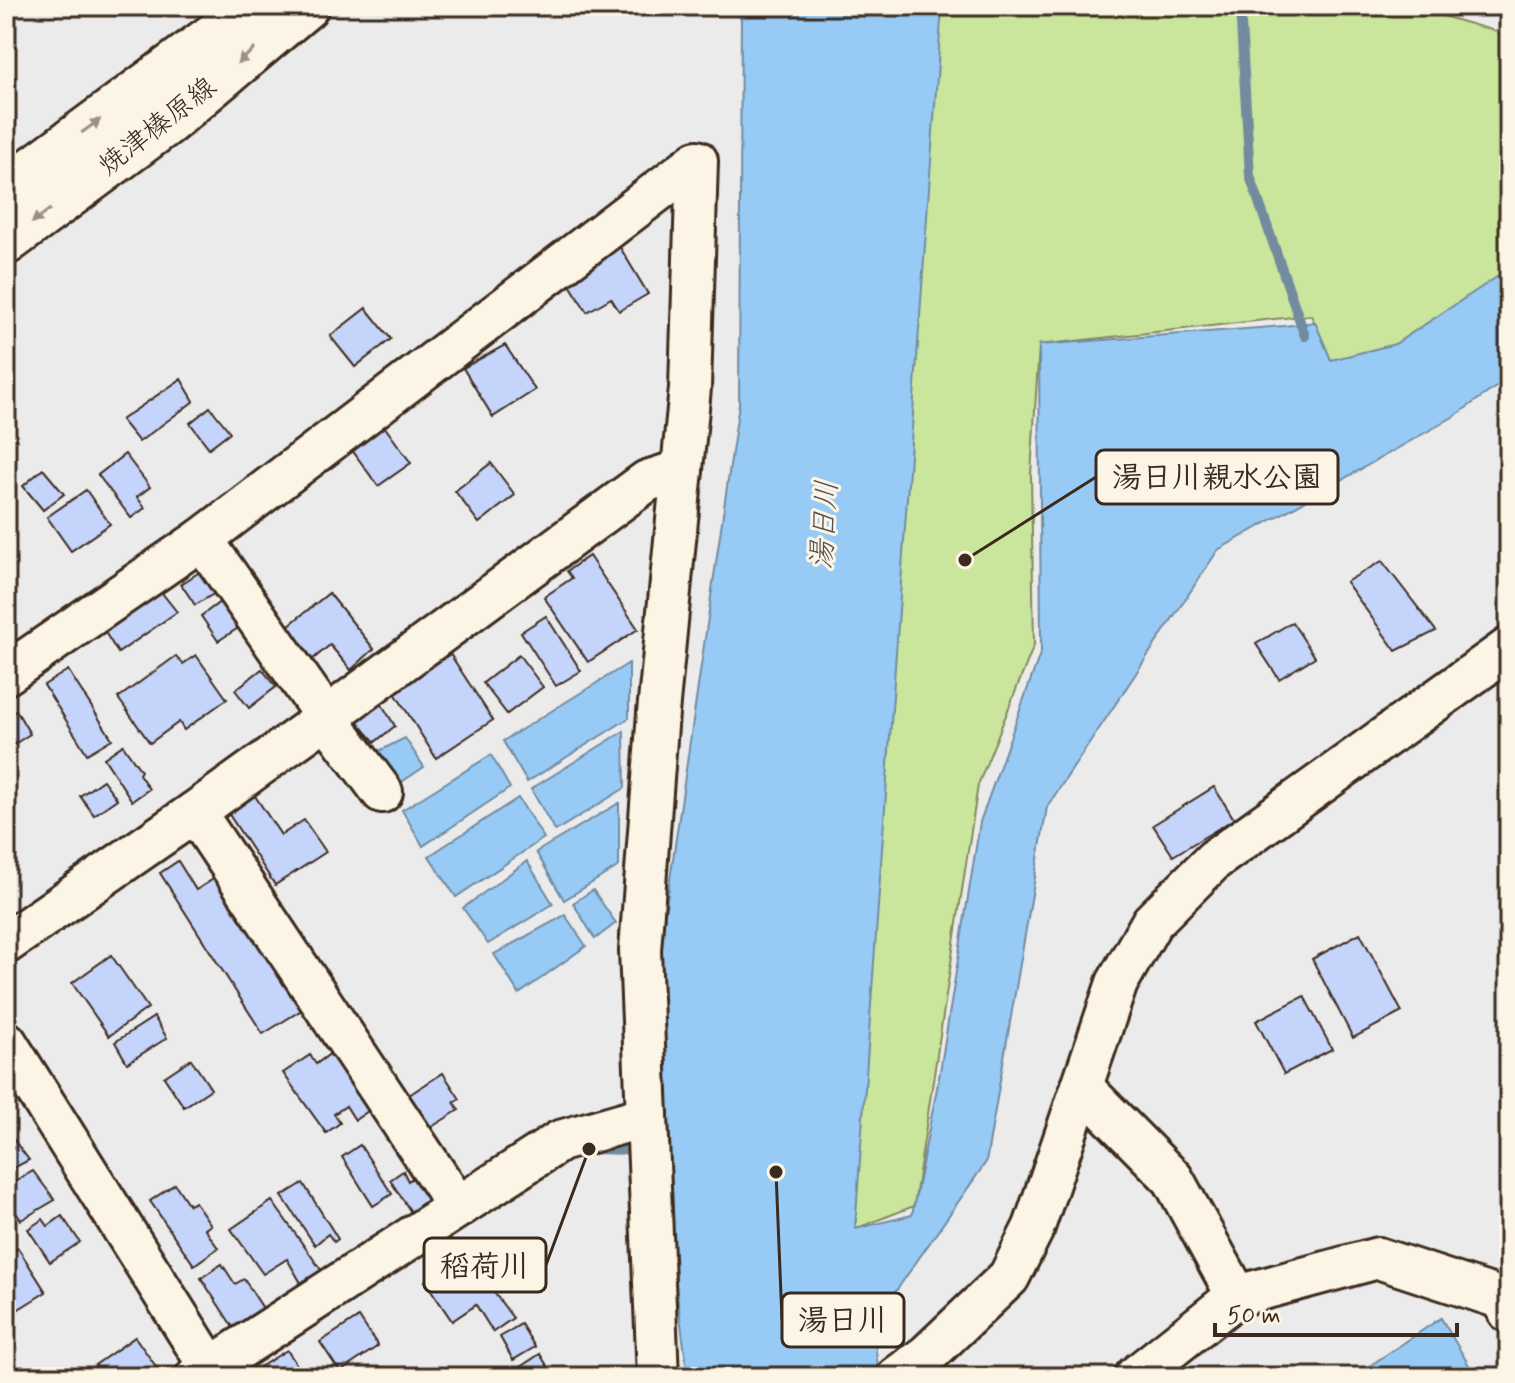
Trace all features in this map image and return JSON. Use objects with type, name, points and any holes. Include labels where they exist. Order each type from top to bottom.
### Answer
[{"type":"main road","name":"焼津榛原線","points":[[6,189],[254,6]]},
{"type":"main road","name":"焼津榛原線","points":[[6,242],[168,122],[306,6]]},
{"type":"street","points":[[6,674],[202,539],[697,161],[690,388],[658,713],[640,950],[658,1377]]},
{"type":"street","points":[[6,943],[327,717],[647,481],[682,470]]},
{"type":"street","points":[[202,539],[382,792]]},
{"type":"street","points":[[897,1377],[927,1355],[1009,1277],[1034,1227],[1117,983],[1152,922],[1214,860],[1509,648]]},
{"type":"street","points":[[195,812],[458,1207]]},
{"type":"street","points":[[6,1042],[207,1374],[560,1141],[647,1116]]},
{"type":"street","points":[[1082,1087],[1173,1179],[1237,1296]]},
{"type":"street","points":[[1135,1377],[1237,1296],[1378,1258],[1500,1298],[1509,1312]]},
{"type":"green space","points":[[931,6],[1408,6],[1509,35],[1509,270],[1377,356],[1331,360],[1311,315],[1039,345],[1031,475],[1034,645],[978,785],[914,1206],[855,1229]]},
{"type":"water","points":[[741,6],[942,6],[855,1229],[912,1215],[939,1078],[980,822],[1041,651],[1039,345],[1315,322],[1331,360],[1395,344],[1509,269],[1509,378],[1453,417],[1218,550],[1047,807],[986,1162],[873,1324],[879,1377],[688,1377],[645,1052],[739,404]]},
{"type":"water","points":[[629,663],[629,718],[527,782],[503,741]]},
{"type":"water","points":[[624,731],[625,788],[555,831],[531,789]]},
{"type":"water","points":[[405,738],[424,767],[397,785],[375,753]]},
{"type":"water","points":[[491,755],[510,788],[423,846],[402,810]]},
{"type":"water","points":[[518,798],[544,838],[456,897],[429,856]]},
{"type":"water","points":[[619,803],[619,866],[564,900],[536,852]]},
{"type":"water","points":[[527,861],[553,904],[488,944],[463,908]]},
{"type":"water","points":[[593,890],[616,923],[595,939],[573,903]]},
{"type":"water","points":[[565,915],[586,946],[519,994],[494,954]]},
{"type":"water","points":[[1441,1318],[1476,1377],[1353,1377]]},
{"type":"building","points":[[615,239],[648,294],[619,311],[611,298],[587,312],[562,272]]},
{"type":"building","points":[[366,308],[391,339],[355,367],[330,336]]},
{"type":"building","points":[[505,345],[535,390],[493,417],[463,368]]},
{"type":"building","points":[[181,379],[194,401],[139,442],[121,420]]},
{"type":"building","points":[[210,407],[230,432],[209,448],[190,423]]},
{"type":"building","points":[[384,426],[411,463],[378,486],[352,450]]},
{"type":"building","points":[[125,454],[150,487],[137,497],[145,508],[131,518],[98,475]]},
{"type":"building","points":[[491,463],[515,495],[479,523],[455,491]]},
{"type":"building","points":[[43,469],[64,494],[43,510],[23,486]]},
{"type":"building","points":[[86,490],[110,524],[71,551],[47,517]]},
{"type":"building","points":[[589,556],[638,629],[588,662],[544,597],[572,578],[567,571]]},
{"type":"building","points":[[1382,561],[1436,631],[1396,651],[1346,582]]},
{"type":"building","points":[[206,568],[222,589],[195,605],[181,584]]},
{"type":"building","points":[[158,588],[177,612],[118,653],[103,629]]},
{"type":"building","points":[[329,593],[374,649],[351,670],[330,645],[306,665],[283,630]]},
{"type":"building","points":[[224,599],[243,625],[218,641],[201,616]]},
{"type":"building","points":[[546,616],[581,671],[556,686],[521,632]]},
{"type":"building","points":[[1292,622],[1315,657],[1279,679],[1256,644]]},
{"type":"building","points":[[450,654],[493,720],[436,758],[395,693]]},
{"type":"building","points":[[196,655],[227,699],[184,730],[179,722],[150,743],[118,698],[176,656],[183,664]]},
{"type":"building","points":[[519,655],[543,687],[507,714],[483,683]]},
{"type":"building","points":[[262,669],[276,687],[249,708],[235,690]]},
{"type":"building","points":[[68,670],[112,739],[87,754],[44,685]]},
{"type":"building","points":[[381,703],[395,726],[375,742],[356,720]]},
{"type":"building","points":[[6,706],[11,714],[16,710],[30,734],[13,745],[6,736]]},
{"type":"building","points":[[123,745],[149,789],[132,801],[104,758]]},
{"type":"building","points":[[103,780],[117,799],[94,815],[80,796]]},
{"type":"building","points":[[1214,787],[1234,819],[1173,856],[1153,825]]},
{"type":"building","points":[[255,796],[281,835],[304,820],[326,852],[275,885],[228,813]]},
{"type":"building","points":[[178,861],[196,890],[223,873],[308,1006],[263,1034],[160,873]]},
{"type":"building","points":[[1360,933],[1402,1012],[1353,1038],[1312,959]]},
{"type":"building","points":[[111,955],[148,1008],[109,1036],[72,983]]},
{"type":"building","points":[[1304,996],[1332,1049],[1284,1074],[1256,1021]]},
{"type":"building","points":[[154,1017],[167,1038],[127,1063],[115,1042]]},
{"type":"building","points":[[338,1048],[378,1104],[355,1120],[346,1106],[334,1114],[340,1123],[326,1133],[283,1073],[310,1055],[316,1064]]},
{"type":"building","points":[[191,1059],[211,1089],[184,1107],[164,1077]]},
{"type":"building","points":[[443,1073],[460,1099],[454,1102],[459,1110],[430,1128],[409,1095]]},
{"type":"building","points":[[10,1135],[29,1160],[6,1172],[6,1137]]},
{"type":"building","points":[[360,1145],[392,1194],[373,1206],[342,1157]]},
{"type":"building","points":[[33,1171],[55,1200],[21,1220],[6,1198],[6,1187]]},
{"type":"building","points":[[403,1171],[408,1181],[423,1171],[437,1192],[411,1212],[390,1180]]},
{"type":"building","points":[[303,1183],[338,1239],[334,1242],[328,1234],[315,1245],[282,1196]]},
{"type":"building","points":[[175,1184],[189,1205],[195,1202],[211,1225],[205,1229],[218,1248],[194,1265],[150,1201]]},
{"type":"building","points":[[272,1201],[324,1274],[304,1288],[287,1259],[263,1274],[231,1229]]},
{"type":"building","points":[[62,1216],[80,1242],[50,1262],[28,1229],[43,1219],[48,1226]]},
{"type":"building","points":[[18,1248],[46,1292],[6,1317],[6,1255]]},
{"type":"building","points":[[466,1255],[513,1318],[493,1332],[476,1305],[452,1321],[425,1281]]},
{"type":"building","points":[[222,1264],[235,1284],[244,1279],[266,1313],[236,1332],[201,1278]]},
{"type":"building","points":[[359,1317],[378,1346],[340,1372],[320,1342]]},
{"type":"building","points":[[521,1324],[535,1347],[513,1360],[500,1337]]},
{"type":"building","points":[[135,1337],[157,1368],[144,1377],[104,1377],[95,1365]]},
{"type":"building","points":[[287,1350],[305,1377],[267,1377],[260,1367]]},
{"type":"building","points":[[540,1354],[554,1377],[518,1377],[514,1371]]},
{"type":"waterway","points":[[1240,6],[1250,176],[1305,336]]},
{"type":"waterway","points":[[591,1149],[629,1150]]},
{"type":"place","name":"湯日川親水公園","points":[[965,560]]},
{"type":"place","name":"稻荷川","points":[[589,1149]]},
{"type":"place","name":"湯日川","points":[[776,1172]]}]
